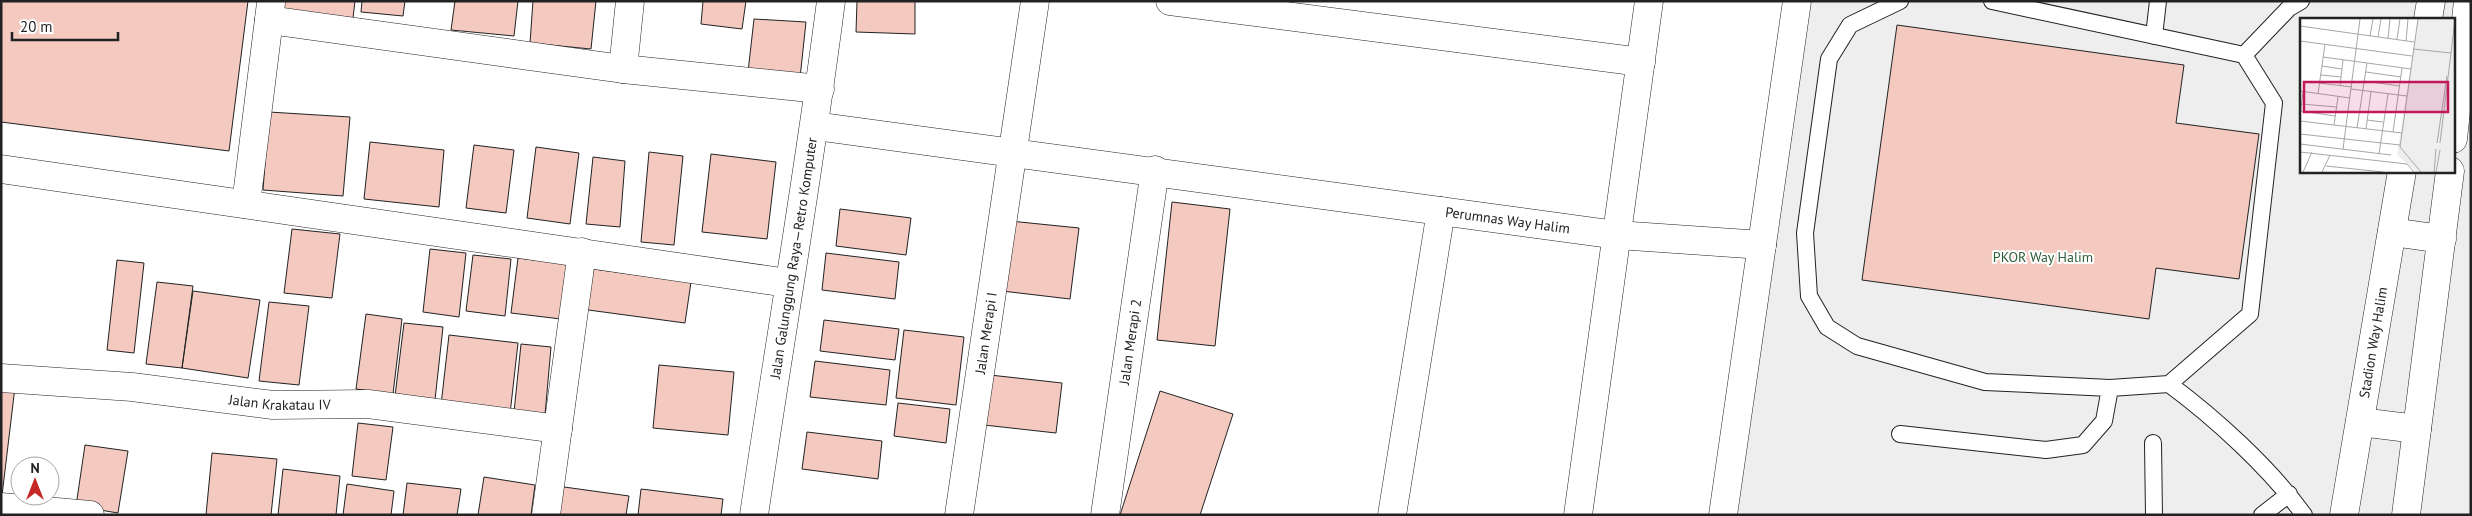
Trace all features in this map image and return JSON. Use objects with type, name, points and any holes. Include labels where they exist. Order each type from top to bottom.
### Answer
[{"type":"street","points":[[623,69],[630,1]]},
{"type":"street","name":"Jalan Galunggung Raya—Retro Komputer","points":[[754,515],[788,283],[815,126],[831,1]]},
{"type":"street","name":"Jalan Merapi I","points":[[959,515],[1036,1]]},
{"type":"street","points":[[1170,1],[1641,62]]},
{"type":"street","points":[[1578,515],[1649,1]]},
{"type":"street","points":[[1724,515],[1797,1]]},
{"type":"street","points":[[2428,18],[2431,1]]},
{"type":"street","points":[[2454,130],[2468,1]]},
{"type":"street","points":[[246,204],[270,11],[623,69],[820,89]]},
{"type":"street","points":[[815,126],[1156,170],[1441,211]]},
{"type":"street","points":[[1,169],[788,283]]},
{"type":"street","name":"Jalan Merapi 2","points":[[1105,515],[1156,170]]},
{"type":"street","name":"Stadion Way Halim","points":[[2344,515],[2402,172]]},
{"type":"street","points":[[2406,515],[2450,172]]},
{"type":"street","name":"Perumnas Way Halim","points":[[1392,515],[1441,211],[1617,235],[1762,245]]},
{"type":"street","points":[[2392,232],[2442,239]]},
{"type":"street","points":[[546,515],[582,252]]},
{"type":"street","name":"Jalan Krakatau IV","points":[[1,378],[132,387],[273,405],[368,404],[558,429]]},
{"type":"street","points":[[2360,422],[2417,429]]},
{"type":"street","points":[[1,507],[90,515]]},
{"type":"lane","points":[[1900,1],[1850,25],[1829,59],[1805,234],[1809,296],[1827,327],[1857,346],[1985,382],[2110,388],[2169,384],[2250,314],[2274,103],[2244,55],[1992,1]]},
{"type":"lane","points":[[2154,36],[2158,1]]},
{"type":"lane","points":[[2244,55],[2289,8],[2301,1]]},
{"type":"lane","points":[[2169,384],[2203,409],[2289,494],[2304,515]]},
{"type":"lane","points":[[1900,434],[2046,450],[2083,445],[2104,420],[2110,388]]},
{"type":"lane","points":[[2153,443],[2154,515]]},
{"type":"lane","points":[[2262,515],[2289,494]]},
{"type":"green space","name":"PKOR Way Halim","points":[[1795,1],[2471,1],[2471,515],[1720,515]]},
{"type":"building","points":[[1,1],[248,1],[229,151],[1,122]]},
{"type":"building","points":[[276,1],[355,1],[353,18],[275,11]]},
{"type":"building","points":[[362,1],[405,1],[403,16],[361,12]]},
{"type":"building","points":[[455,1],[518,1],[514,36],[451,30]]},
{"type":"building","points":[[533,1],[596,1],[591,49],[530,43]]},
{"type":"building","points":[[703,1],[746,1],[742,29],[701,24]]},
{"type":"building","points":[[857,1],[915,1],[915,34],[856,32]]},
{"type":"building","points":[[754,19],[806,22],[800,78],[748,72]]},
{"type":"building","points":[[1897,25],[2184,65],[2176,123],[2259,134],[2239,279],[2156,268],[2149,319],[1862,280]]},
{"type":"building","points":[[269,112],[350,117],[343,196],[263,190]]},
{"type":"building","points":[[370,142],[444,150],[439,207],[364,199]]},
{"type":"building","points":[[474,145],[514,150],[506,213],[466,208]]},
{"type":"building","points":[[536,147],[579,153],[570,224],[527,218]]},
{"type":"building","points":[[649,152],[683,156],[674,245],[641,242]]},
{"type":"building","points":[[711,154],[776,162],[767,239],[702,232]]},
{"type":"building","points":[[593,157],[625,161],[620,227],[586,224]]},
{"type":"building","points":[[1172,202],[1230,209],[1215,346],[1157,340]]},
{"type":"building","points":[[840,209],[911,218],[906,255],[836,246]]},
{"type":"building","points":[[1010,221],[1079,228],[1070,299],[1002,291]]},
{"type":"building","points":[[292,229],[340,234],[332,298],[284,293]]},
{"type":"building","points":[[430,249],[466,253],[459,317],[423,312]]},
{"type":"building","points":[[826,253],[899,262],[895,299],[822,290]]},
{"type":"building","points":[[473,255],[511,259],[505,316],[466,311]]},
{"type":"building","points":[[518,258],[568,264],[561,319],[511,313]]},
{"type":"building","points":[[117,260],[144,263],[134,353],[107,350]]},
{"type":"building","points":[[586,268],[691,282],[685,323],[581,309]]},
{"type":"building","points":[[157,282],[193,286],[182,368],[146,364]]},
{"type":"building","points":[[193,291],[260,300],[248,378],[182,368]]},
{"type":"building","points":[[269,302],[309,306],[299,385],[259,381]]},
{"type":"building","points":[[366,314],[402,319],[393,394],[356,389]]},
{"type":"building","points":[[824,320],[899,329],[895,360],[820,351]]},
{"type":"building","points":[[404,323],[443,327],[434,409],[394,404]]},
{"type":"building","points":[[904,330],[964,337],[956,405],[896,398]]},
{"type":"building","points":[[449,335],[518,343],[510,414],[441,405]]},
{"type":"building","points":[[521,344],[551,347],[545,415],[514,412]]},
{"type":"building","points":[[815,361],[890,370],[886,405],[810,397]]},
{"type":"building","points":[[659,365],[734,372],[728,435],[653,428]]},
{"type":"building","points":[[990,375],[1062,383],[1056,433],[984,425]]},
{"type":"building","points":[[1,385],[15,387],[1,504]]},
{"type":"building","points":[[1160,391],[1233,414],[1200,515],[1120,515]]},
{"type":"building","points":[[898,403],[950,409],[946,443],[894,436]]},
{"type":"building","points":[[358,423],[393,427],[386,480],[352,476]]},
{"type":"building","points":[[807,432],[882,441],[878,479],[802,469]]},
{"type":"building","points":[[85,445],[128,451],[118,513],[76,506]]},
{"type":"building","points":[[212,453],[277,459],[271,515],[206,515]]},
{"type":"building","points":[[283,469],[340,476],[336,515],[278,515]]},
{"type":"building","points":[[484,477],[535,485],[531,515],[478,515]]},
{"type":"building","points":[[407,483],[461,489],[457,515],[403,515]]},
{"type":"building","points":[[347,484],[394,491],[391,515],[343,515]]},
{"type":"building","points":[[557,486],[629,496],[626,515],[553,515]]},
{"type":"building","points":[[641,489],[723,499],[721,515],[638,515]]}]
